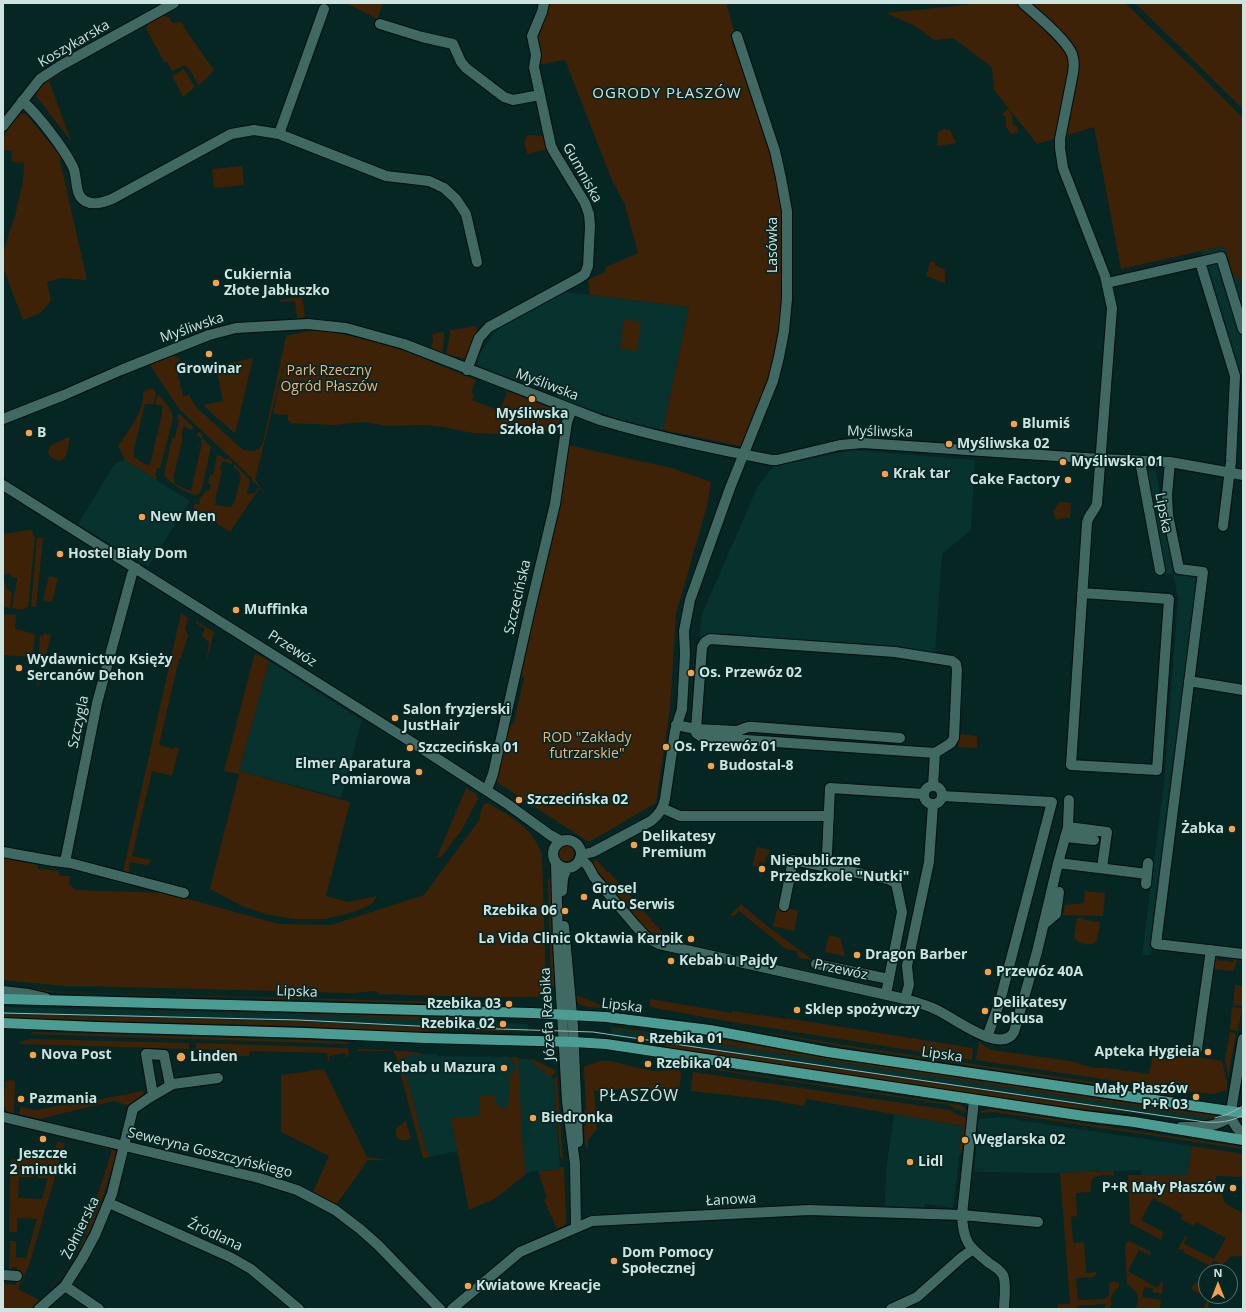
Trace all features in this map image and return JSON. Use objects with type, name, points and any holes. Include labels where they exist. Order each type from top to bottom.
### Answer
[{"type":"main road","name":"Lipska","points":[[3,999],[52,999],[606,1017],[710,1030],[828,1052],[1230,1114],[1243,1113]]},
{"type":"main road","points":[[3,1023],[569,1042],[626,1047],[1243,1140]]},
{"type":"street","name":"Koszykarska","points":[[3,126],[34,86],[44,76],[174,3]]},
{"type":"street","name":"Gumniska","points":[[467,370],[479,338],[489,327],[579,278],[585,274],[588,266],[590,226],[588,209],[554,152],[534,67],[536,55],[532,36],[544,3]]},
{"type":"street","points":[[1023,3],[1063,41],[1072,54],[1074,65],[1061,134],[1061,159],[1063,168],[1107,283],[1111,301],[1111,322],[1097,504],[1089,516],[1087,523],[1082,593],[1071,765],[1158,770],[1169,599],[1082,593]]},
{"type":"street","points":[[279,134],[324,9]]},
{"type":"street","points":[[380,24],[422,37],[453,44],[461,62],[466,68],[504,97],[513,100],[540,95]]},
{"type":"street","name":"Lasówka","points":[[662,808],[665,799],[676,725],[682,709],[685,654],[684,631],[690,600],[743,454],[773,381],[780,350],[787,299],[787,211],[775,151],[737,36]]},
{"type":"street","points":[[22,101],[30,108],[69,158],[75,172],[78,194],[84,201],[92,204],[112,199],[231,134],[254,130],[279,134],[386,176],[429,181],[444,188],[456,199],[466,214],[477,262]]},
{"type":"street","points":[[1107,283],[1221,257],[1243,330]]},
{"type":"street","points":[[1200,262],[1239,385],[1223,526]]},
{"type":"street","name":"Myśliwska","points":[[3,419],[209,335],[236,328],[308,324],[346,328],[404,344],[467,370],[616,425],[776,460],[840,445],[863,443],[1100,459],[1170,462],[1243,475]]},
{"type":"street","name":"Szczecińska","points":[[487,790],[495,768],[531,601],[554,504],[567,422],[572,409]]},
{"type":"street","name":"Lipska","points":[[1140,461],[1160,570]]},
{"type":"street","points":[[1170,462],[1167,495],[1168,514],[1179,569],[1202,572],[1156,944],[1243,954]]},
{"type":"street","name":"Przewóz","points":[[3,486],[136,568],[487,790],[542,829],[557,844]]},
{"type":"street","name":"Szczygla","points":[[65,862],[97,703],[132,574],[136,568]]},
{"type":"street","points":[[710,639],[895,652],[952,661],[956,664],[954,738],[951,743],[935,753],[858,748],[761,746],[702,737],[696,732],[696,729],[702,647],[705,642],[710,639]]},
{"type":"street","points":[[1189,681],[1243,690]]},
{"type":"street","points":[[676,725],[696,729],[737,731],[748,727],[754,727],[900,738]]},
{"type":"street","points":[[858,735],[858,748]]},
{"type":"street","points":[[933,786],[935,753]]},
{"type":"street","points":[[933,786],[940,789],[942,796],[939,803],[933,804],[926,801],[924,794],[927,789],[933,786]]},
{"type":"street","points":[[827,854],[830,788],[924,794]]},
{"type":"street","points":[[942,796],[1052,802],[1000,1001],[987,1037]]},
{"type":"street","name":"Przewóz","points":[[577,859],[640,932],[659,944],[905,999],[937,1010],[987,1037],[1001,1041],[1014,1034],[1038,948],[1066,832],[1069,800]]},
{"type":"street","points":[[905,999],[909,985],[907,966],[929,862],[933,804]]},
{"type":"street","points":[[577,859],[576,844],[569,840],[557,844],[553,856],[559,866],[577,859],[604,846],[650,821],[657,816],[662,808],[680,816],[707,813],[829,816]]},
{"type":"street","points":[[1066,832],[1094,840]]},
{"type":"street","points":[[1066,832],[1107,832],[1102,868]]},
{"type":"street","points":[[3,852],[97,869],[184,893]]},
{"type":"street","name":"Józefa Rzebika","points":[[576,1227],[575,1164],[567,1101],[569,1042],[562,898],[563,878],[577,859]]},
{"type":"street","points":[[784,906],[793,860],[888,879],[896,883],[902,912],[886,994]]},
{"type":"street","name":"Józefa Rzebika","points":[[556,863],[558,943],[567,1015]]},
{"type":"street","points":[[1058,863],[1102,868],[1146,879],[1148,863]]},
{"type":"street","points":[[1043,925],[1056,914],[1059,892]]},
{"type":"street","points":[[1197,1049],[1211,950]]},
{"type":"street","points":[[816,964],[889,979]]},
{"type":"street","points":[[3,990],[52,999]]},
{"type":"street","points":[[1157,1126],[1196,1127],[1212,1126],[1223,1122],[1230,1114],[1243,1039]]},
{"type":"street","points":[[153,1095],[146,1054],[164,1055],[170,1085],[218,1078]]},
{"type":"street","name":"Żołnierska","points":[[39,1309],[65,1286],[89,1246],[109,1202],[133,1109],[170,1085]]},
{"type":"street","points":[[974,1100],[962,1225],[968,1244],[972,1250],[1000,1271],[1003,1276],[1005,1283],[1004,1309]]},
{"type":"street","points":[[1230,1114],[1236,1128],[1243,1134]]},
{"type":"street","name":"Seweryna Goszczyńskiego","points":[[3,1117],[259,1178],[297,1190],[335,1210],[360,1229],[378,1245],[440,1309]]},
{"type":"street","name":"Źródlana","points":[[109,1202],[230,1257],[251,1269],[299,1309]]},
{"type":"street","name":"Łanowa","points":[[452,1309],[520,1252],[592,1221],[809,1210],[962,1215],[1038,1222]]},
{"type":"street","points":[[891,1309],[917,1297],[972,1250]]},
{"type":"street","points":[[3,1275],[17,1276]]},
{"type":"street","points":[[65,1286],[99,1309]]},
{"type":"shaded area","points":[[1224,246],[1234,278],[1239,277],[1243,291],[1243,379],[1241,379],[1201,251]]},
{"type":"shaded area","points":[[565,292],[689,307],[663,430],[617,419],[558,398],[557,393],[531,383],[515,380],[477,365],[478,357],[496,330]]},
{"type":"shaded area","points":[[852,450],[975,460],[971,530],[942,554],[935,654],[699,637],[702,614],[758,486],[774,466]]},
{"type":"shaded area","points":[[125,460],[190,501],[148,567],[78,524],[114,465]]},
{"type":"shaded area","points":[[1137,470],[1156,471],[1173,571],[1199,574],[1151,955],[1142,955],[1165,775],[1178,598],[1173,574],[1155,576],[1137,480]]},
{"type":"shaded area","points":[[269,661],[362,720],[341,798],[239,771]]},
{"type":"shaded area","points":[[3,1007],[299,1014],[528,1024],[528,1031],[410,1028],[299,1022],[3,1015]]},
{"type":"shaded area","points":[[611,1028],[1213,1118],[1218,1116],[1224,1117],[1208,1124],[611,1036]]},
{"type":"shaded area","points":[[412,1054],[437,1054],[437,1056],[518,1057],[519,1059],[532,1059],[533,1065],[538,1065],[554,1079],[560,1170],[531,1171],[496,1198],[469,1210],[458,1151],[423,1158],[396,1056]]},
{"type":"shaded area","points":[[894,1114],[963,1126],[953,1208],[925,1204],[924,1208],[885,1206],[886,1170]]},
{"type":"shaded area","points":[[998,1117],[1192,1146],[1187,1175],[1142,1175],[1141,1170],[1060,1173],[974,1172],[979,1119]]},
{"type":"green space","points":[[346,3],[383,3],[377,19]]},
{"type":"green space","points":[[547,3],[726,3],[735,34],[730,35],[734,48],[741,55],[780,178],[786,299],[772,380],[745,447],[663,430],[689,307],[590,295],[588,280],[605,272],[606,267],[638,253],[625,205],[612,180],[565,60],[537,65],[537,39],[540,34]]},
{"type":"green space","points":[[974,3],[1125,3],[1243,118],[1243,291],[1239,277],[1234,278],[1224,246],[1121,269],[1094,127],[1037,144],[994,90],[992,67],[953,38],[934,40],[915,26],[886,13]]},
{"type":"green space","points":[[1135,3],[1243,3],[1243,109]]},
{"type":"green space","points":[[162,16],[169,17],[172,23],[182,22],[185,29],[214,70],[198,85],[192,73],[185,65],[172,71],[167,62],[164,62],[146,28],[150,22]]},
{"type":"green space","points":[[184,69],[195,87],[183,97],[172,76]]},
{"type":"green space","points":[[58,73],[60,74],[49,81],[71,141],[33,92],[40,85]]},
{"type":"green space","points":[[1008,109],[1012,115],[1013,125],[1017,126],[1018,133],[1011,134],[1006,127],[1006,118],[1002,114]]},
{"type":"green space","points":[[19,114],[26,114],[62,158],[60,161],[87,280],[61,278],[47,282],[51,301],[40,313],[23,320],[3,267],[3,252],[15,216],[23,181],[24,163],[12,162],[11,151],[3,150],[3,144],[7,130]]},
{"type":"green space","points":[[943,129],[950,130],[956,143],[937,146],[938,132]]},
{"type":"green space","points":[[528,135],[544,136],[549,149],[527,154],[525,139]]},
{"type":"green space","points":[[242,166],[244,185],[214,188],[212,169]]},
{"type":"green space","points":[[930,262],[935,262],[935,265],[945,270],[945,283],[926,276]]},
{"type":"green space","points":[[302,297],[305,315],[303,318],[297,318],[295,301],[280,302],[279,300]]},
{"type":"green space","points":[[624,319],[641,322],[637,351],[620,349]]},
{"type":"green space","points":[[476,326],[478,332],[466,359],[446,354],[450,330]]},
{"type":"green space","name":"Park Rzeczny Ogród Płaszów","points":[[314,330],[355,337],[385,345],[416,355],[476,380],[471,393],[474,394],[472,400],[500,411],[507,391],[561,412],[562,417],[558,424],[559,432],[529,431],[501,434],[473,433],[426,425],[388,426],[364,422],[333,425],[291,423],[288,420],[288,415],[273,414],[285,358],[255,480],[260,486],[259,487],[252,480],[252,478],[179,409],[150,365],[173,356],[179,358],[180,361],[175,363],[183,396],[189,395],[196,407],[243,450],[254,451],[260,448],[263,443],[286,336]]},
{"type":"green space","points":[[444,332],[442,353],[431,348],[433,340],[432,334]]},
{"type":"green space","points":[[253,358],[235,434],[203,405],[223,401],[216,366]]},
{"type":"green space","points":[[153,388],[156,393],[154,404],[145,404],[133,453],[134,457],[145,464],[150,465],[163,410],[163,406],[155,405],[158,394],[170,408],[173,418],[160,468],[157,468],[155,476],[157,477],[157,480],[125,460],[118,446],[139,413],[143,398],[143,391]]},
{"type":"green space","points":[[179,413],[193,427],[193,431],[184,425],[181,436],[183,437],[173,479],[175,479],[174,483],[191,491],[202,443],[201,439],[196,434],[199,432],[203,435],[202,438],[211,447],[202,488],[200,493],[196,495],[179,488],[164,475],[172,438],[175,438]]},
{"type":"green space","points":[[69,437],[68,449],[63,459],[57,460],[49,455],[48,452],[50,446]]},
{"type":"green space","name":"ROD \"Zakłady futrzarskie\"","points":[[568,445],[672,468],[711,482],[707,506],[676,614],[670,708],[656,803],[589,842],[495,781],[508,726],[514,723],[524,678],[519,676]]},
{"type":"green space","points":[[217,455],[226,460],[228,458],[232,462],[232,465],[222,461],[220,470],[222,471],[215,505],[232,507],[233,503],[234,504],[241,477],[239,476],[240,473],[234,467],[234,464],[250,480],[247,494],[255,493],[258,488],[259,489],[230,532],[193,508],[195,503],[199,505],[200,498],[206,491],[209,491],[211,484],[208,483],[210,475],[213,475],[217,457],[215,456]]},
{"type":"green space","points":[[1060,502],[1071,503],[1070,518],[1056,520],[1053,511]]},
{"type":"green space","points":[[32,530],[35,537],[28,607],[22,610],[12,608],[17,579],[16,577],[13,578],[9,573],[4,575],[4,581],[6,588],[12,593],[10,608],[3,606],[3,534]]},
{"type":"green space","points":[[37,538],[43,538],[36,607],[31,607]]},
{"type":"green space","points":[[49,576],[58,578],[52,602],[43,600]]},
{"type":"green space","points":[[181,613],[188,618],[185,629],[188,636],[181,658],[179,659],[159,745],[173,749],[174,747],[179,748],[172,776],[152,771],[132,856],[151,860],[150,863],[146,865],[130,862],[129,873],[123,872]]},
{"type":"green space","points":[[3,614],[16,615],[15,629],[35,635],[33,655],[31,657],[3,655]]},
{"type":"green space","points":[[196,621],[214,632],[206,664],[209,643],[202,635],[205,629],[196,623]]},
{"type":"green space","points":[[44,633],[51,635],[37,687],[45,654],[40,654],[39,650],[40,636],[43,636]]},
{"type":"green space","points":[[255,653],[269,661],[239,771],[350,802],[326,896],[348,902],[377,896],[372,904],[353,912],[325,919],[295,919],[269,915],[242,906],[210,889],[239,774],[224,771]]},
{"type":"green space","points":[[959,734],[977,736],[977,748],[958,747]]},
{"type":"green space","points":[[466,788],[476,794],[478,799],[461,831],[441,857],[437,857]]},
{"type":"green space","points":[[488,803],[520,824],[538,844],[542,854],[546,989],[543,994],[537,997],[380,994],[375,991],[352,993],[64,986],[3,980],[3,858],[38,865],[38,869],[59,871],[59,876],[70,876],[69,884],[76,890],[166,893],[279,924],[331,925],[424,895],[480,819],[480,813],[484,804]]},
{"type":"green space","points":[[563,845],[569,845],[574,850],[572,859],[569,861],[563,861],[558,856],[558,850]]},
{"type":"green space","points":[[757,847],[771,850],[766,857],[765,863],[759,862],[758,867],[752,866]]},
{"type":"green space","points":[[596,859],[662,932],[661,939],[643,926],[625,907],[595,868],[593,864]]},
{"type":"green space","points":[[548,879],[553,879],[553,963],[556,985],[554,986],[551,986]]},
{"type":"green space","points":[[1085,891],[1105,893],[1103,916],[1063,915],[1065,905],[1084,903]]},
{"type":"green space","points":[[741,904],[767,926],[813,960],[799,958],[796,951],[786,949],[739,911],[734,916],[730,915]]},
{"type":"green space","points":[[778,906],[798,911],[794,931],[773,926]]},
{"type":"green space","points":[[1077,918],[1100,922],[1097,941],[1088,945],[1079,942],[1074,938]]},
{"type":"green space","points":[[829,935],[840,938],[845,956],[825,952]]},
{"type":"green space","points":[[1215,956],[1218,956],[1217,960],[1233,962],[1234,957],[1238,958],[1233,971],[1212,969]]},
{"type":"green space","points":[[3,985],[60,992],[484,1003],[484,1005],[49,992],[3,987]]},
{"type":"green space","points":[[1235,985],[1243,986],[1243,1006],[1233,1005]]},
{"type":"green space","points":[[573,994],[599,1004],[601,1008],[588,1007],[580,1004],[574,999]]},
{"type":"green space","points":[[650,999],[732,1013],[732,1011],[786,1018],[973,1048],[972,1060],[726,1021],[650,1007]]},
{"type":"green space","points":[[3,1006],[473,1018],[473,1022],[299,1014]]},
{"type":"green space","points":[[1232,1007],[1242,1008],[1238,1031],[1230,1030]]},
{"type":"green space","points":[[3,1015],[299,1022],[528,1032],[457,1030],[410,1032],[299,1026],[3,1018]]},
{"type":"green space","points":[[611,1027],[727,1040],[815,1056],[1217,1116],[1213,1118]]},
{"type":"green space","points":[[741,1028],[844,1045],[1174,1094],[1174,1096],[844,1047]]},
{"type":"green space","points":[[34,1032],[305,1040],[347,1042],[349,1044],[31,1034]]},
{"type":"green space","points":[[1230,1032],[1236,1035],[1228,1076],[1225,1060]]},
{"type":"green space","points":[[31,1039],[189,1043],[189,1049],[18,1044],[22,1041]]},
{"type":"green space","points":[[979,1041],[984,1046],[993,1050],[1070,1061],[1094,1068],[1106,1068],[1149,1074],[1154,1050],[1222,1061],[1227,1090],[1213,1094],[1175,1090],[976,1060]]},
{"type":"green space","points":[[196,1043],[348,1048],[349,1055],[346,1058],[345,1053],[329,1056],[330,1061],[328,1061],[327,1053],[250,1051],[249,1056],[226,1056],[227,1053],[225,1053],[225,1050],[196,1049]]},
{"type":"green space","points":[[666,1044],[1137,1114],[1073,1108],[665,1048]]},
{"type":"green space","points":[[357,1049],[404,1051],[421,1053],[421,1055],[414,1054],[400,1059],[404,1075],[406,1075],[426,1151],[428,1151],[430,1157],[423,1158],[396,1056],[393,1051],[358,1051]]},
{"type":"green space","points":[[512,1057],[518,1057],[523,1152],[526,1174],[496,1198],[469,1210],[451,1118],[480,1116],[479,1099],[481,1096],[496,1096],[496,1104],[500,1108],[506,1109],[509,1100],[509,1076],[515,1071],[516,1068],[516,1064],[512,1061]]},
{"type":"green space","points":[[532,1059],[557,1072],[552,1076],[545,1076],[545,1070],[538,1070],[538,1065],[533,1065]]},
{"type":"green space","points":[[600,1061],[611,1061],[654,1071],[680,1070],[681,1077],[679,1090],[634,1088],[594,1091],[596,1113],[613,1112],[613,1121],[596,1122],[597,1129],[588,1140],[588,1150],[585,1144],[584,1126],[586,1126],[583,1114],[586,1108],[584,1067]]},
{"type":"green space","points":[[698,1066],[960,1105],[968,1112],[958,1110],[949,1105],[696,1067]]},
{"type":"green space","points":[[324,1069],[367,1157],[390,1160],[368,1160],[336,1205],[313,1192],[329,1156],[281,1132],[281,1075]]},
{"type":"green space","points":[[693,1072],[950,1110],[967,1118],[962,1151],[959,1155],[963,1126],[806,1099],[804,1106],[771,1100],[691,1091]]},
{"type":"green space","points":[[557,1076],[563,1160],[560,1156],[554,1079]]},
{"type":"green space","points":[[12,1080],[15,1082],[14,1114],[6,1111],[4,1105],[5,1083],[6,1081]]},
{"type":"green space","points":[[143,1091],[144,1096],[129,1106],[114,1101],[39,1119],[19,1114],[21,1107],[36,1110]]},
{"type":"green space","points":[[989,1109],[1243,1147],[1243,1149],[994,1112],[978,1113]]},
{"type":"green space","points":[[406,1122],[411,1138],[401,1140],[396,1136],[396,1129]]},
{"type":"green space","points":[[57,1142],[65,1143],[29,1265],[18,1289],[39,1300],[31,1309],[3,1309],[3,1284],[16,1285],[17,1267],[12,1267],[12,1273],[9,1270],[10,1241],[16,1241],[16,1257],[26,1258],[37,1219],[17,1218],[17,1232],[9,1232],[10,1169],[34,1170],[34,1172],[31,1172],[31,1176],[33,1177],[19,1177],[18,1198],[42,1199],[48,1178],[37,1178],[37,1168],[10,1167],[10,1165],[11,1159],[18,1159],[19,1156],[53,1157]]},
{"type":"green space","points":[[85,1143],[113,1148],[117,1153],[99,1208],[88,1235],[85,1235],[112,1150]]},
{"type":"green space","points":[[1192,1146],[1243,1154],[1243,1177],[1216,1176],[1216,1182],[1223,1182],[1223,1199],[1225,1202],[1243,1213],[1243,1257],[1230,1257],[1223,1264],[1214,1261],[1212,1264],[1206,1264],[1183,1252],[1184,1250],[1178,1249],[1185,1236],[1187,1236],[1184,1244],[1214,1259],[1226,1238],[1196,1222],[1193,1226],[1181,1219],[1183,1215],[1153,1198],[1141,1220],[1163,1232],[1161,1240],[1130,1223],[1128,1175],[1187,1175]]},
{"type":"green space","points":[[560,1167],[564,1167],[566,1221],[564,1226],[557,1229],[544,1200],[547,1198],[538,1171],[560,1170]]},
{"type":"green space","points":[[1114,1171],[1112,1177],[1110,1175],[1097,1176],[1092,1179],[1091,1192],[1076,1193],[1077,1216],[1071,1217],[1073,1243],[1084,1242],[1086,1273],[1096,1272],[1093,1277],[1076,1278],[1078,1300],[1106,1298],[1109,1295],[1109,1284],[1116,1282],[1119,1283],[1119,1287],[1111,1297],[1111,1309],[1105,1309],[1105,1304],[1077,1306],[1077,1309],[1058,1309],[1058,1304],[1070,1304],[1060,1173]]},
{"type":"green space","points":[[84,1237],[86,1239],[76,1255]]},
{"type":"green space","points":[[1130,1241],[1151,1252],[1150,1255],[1139,1250],[1128,1271],[1157,1288],[1162,1281],[1163,1282],[1162,1294],[1152,1292],[1153,1288],[1144,1287],[1142,1297],[1161,1300],[1160,1309],[1135,1309],[1138,1298],[1136,1292],[1127,1284],[1125,1246],[1127,1242]]},
{"type":"green space","points":[[1195,1282],[1198,1284],[1198,1293],[1191,1289]]},
{"type":"green space","points":[[1206,1304],[1209,1304],[1208,1307],[1217,1309],[1203,1309]]},
{"type":"tram line","points":[[3,1013],[299,1020],[437,1027],[593,1032],[1205,1122],[1224,1122],[1243,1115]]},
{"type":"tram line","points":[[1215,1118],[1228,1114],[1243,1106]]},
{"type":"place","name":"Cukiernia Złote Jabłuszko","points":[[216,283]]},
{"type":"place","name":"Growinar","points":[[209,354]]},
{"type":"place","name":"Myśliwska Szkoła 01","points":[[532,399]]},
{"type":"place","name":"Blumiś","points":[[1014,424]]},
{"type":"place","name":"B","points":[[29,433]]},
{"type":"place","name":"Myśliwska 02","points":[[949,444]]},
{"type":"place","name":"Myśliwska 01","points":[[1063,462]]},
{"type":"place","name":"Krak tar","points":[[885,474]]},
{"type":"place","name":"Cake Factory","points":[[1068,480]]},
{"type":"place","name":"New Men","points":[[142,517]]},
{"type":"place","name":"Hostel Biały Dom","points":[[60,554]]},
{"type":"place","name":"Muffinka","points":[[236,610]]},
{"type":"place","name":"Wydawnictwo Księży Sercanów Dehon","points":[[19,668]]},
{"type":"place","name":"Os. Przewóz 02","points":[[691,673]]},
{"type":"place","name":"Salon fryzjerski JustHair","points":[[395,718]]},
{"type":"place","name":"Os. Przewóz 01","points":[[666,747]]},
{"type":"place","name":"Szczecińska 01","points":[[410,748]]},
{"type":"place","name":"Budostal-8","points":[[711,766]]},
{"type":"place","name":"Elmer Aparatura Pomiarowa","points":[[419,772]]},
{"type":"place","name":"Szczecińska 02","points":[[519,800]]},
{"type":"place","name":"Żabka","points":[[1232,829]]},
{"type":"place","name":"Delikatesy Premium","points":[[634,845]]},
{"type":"place","name":"Niepubliczne Przedszkole \"Nutki\"","points":[[762,869]]},
{"type":"place","name":"Grosel Auto Serwis","points":[[584,897]]},
{"type":"place","name":"Rzebika 06","points":[[565,911]]},
{"type":"place","name":"La Vida Clinic Oktawia Karpik","points":[[691,939]]},
{"type":"place","name":"Dragon Barber","points":[[857,955]]},
{"type":"place","name":"Kebab u Pajdy","points":[[671,961]]},
{"type":"place","name":"Przewóz 40A","points":[[988,972]]},
{"type":"place","name":"Rzebika 03","points":[[509,1004]]},
{"type":"place","name":"Sklep spożywczy","points":[[797,1010]]},
{"type":"place","name":"Delikatesy Pokusa","points":[[985,1011]]},
{"type":"place","name":"Rzebika 02","points":[[503,1024]]},
{"type":"place","name":"Rzebika 01","points":[[641,1039]]},
{"type":"place","name":"Apteka Hygieia","points":[[1208,1052]]},
{"type":"place","name":"Nova Post","points":[[33,1055]]},
{"type":"place","name":"Linden","points":[[181,1057]]},
{"type":"place","name":"Rzebika 04","points":[[648,1064]]},
{"type":"place","name":"Kebab u Mazura","points":[[504,1068]]},
{"type":"place","name":"Mały Płaszów P+R 03","points":[[1196,1097]]},
{"type":"place","name":"Pazmania","points":[[21,1099]]},
{"type":"place","name":"Biedronka","points":[[533,1118]]},
{"type":"place","name":"Jeszcze 2 minutki","points":[[43,1139]]},
{"type":"place","name":"Węglarska 02","points":[[965,1140]]},
{"type":"place","name":"Lidl","points":[[910,1162]]},
{"type":"place","name":"P+R Mały Płaszów","points":[[1233,1188]]},
{"type":"place","name":"Dom Pomocy Społecznej","points":[[614,1261]]},
{"type":"place","name":"Kwiatowe Kreacje","points":[[468,1286]]},
{"type":"district","name":"OGRODY PŁASZÓW","points":[[667,94]]},
{"type":"district","name":"PŁASZÓW","points":[[639,1096]]}]
